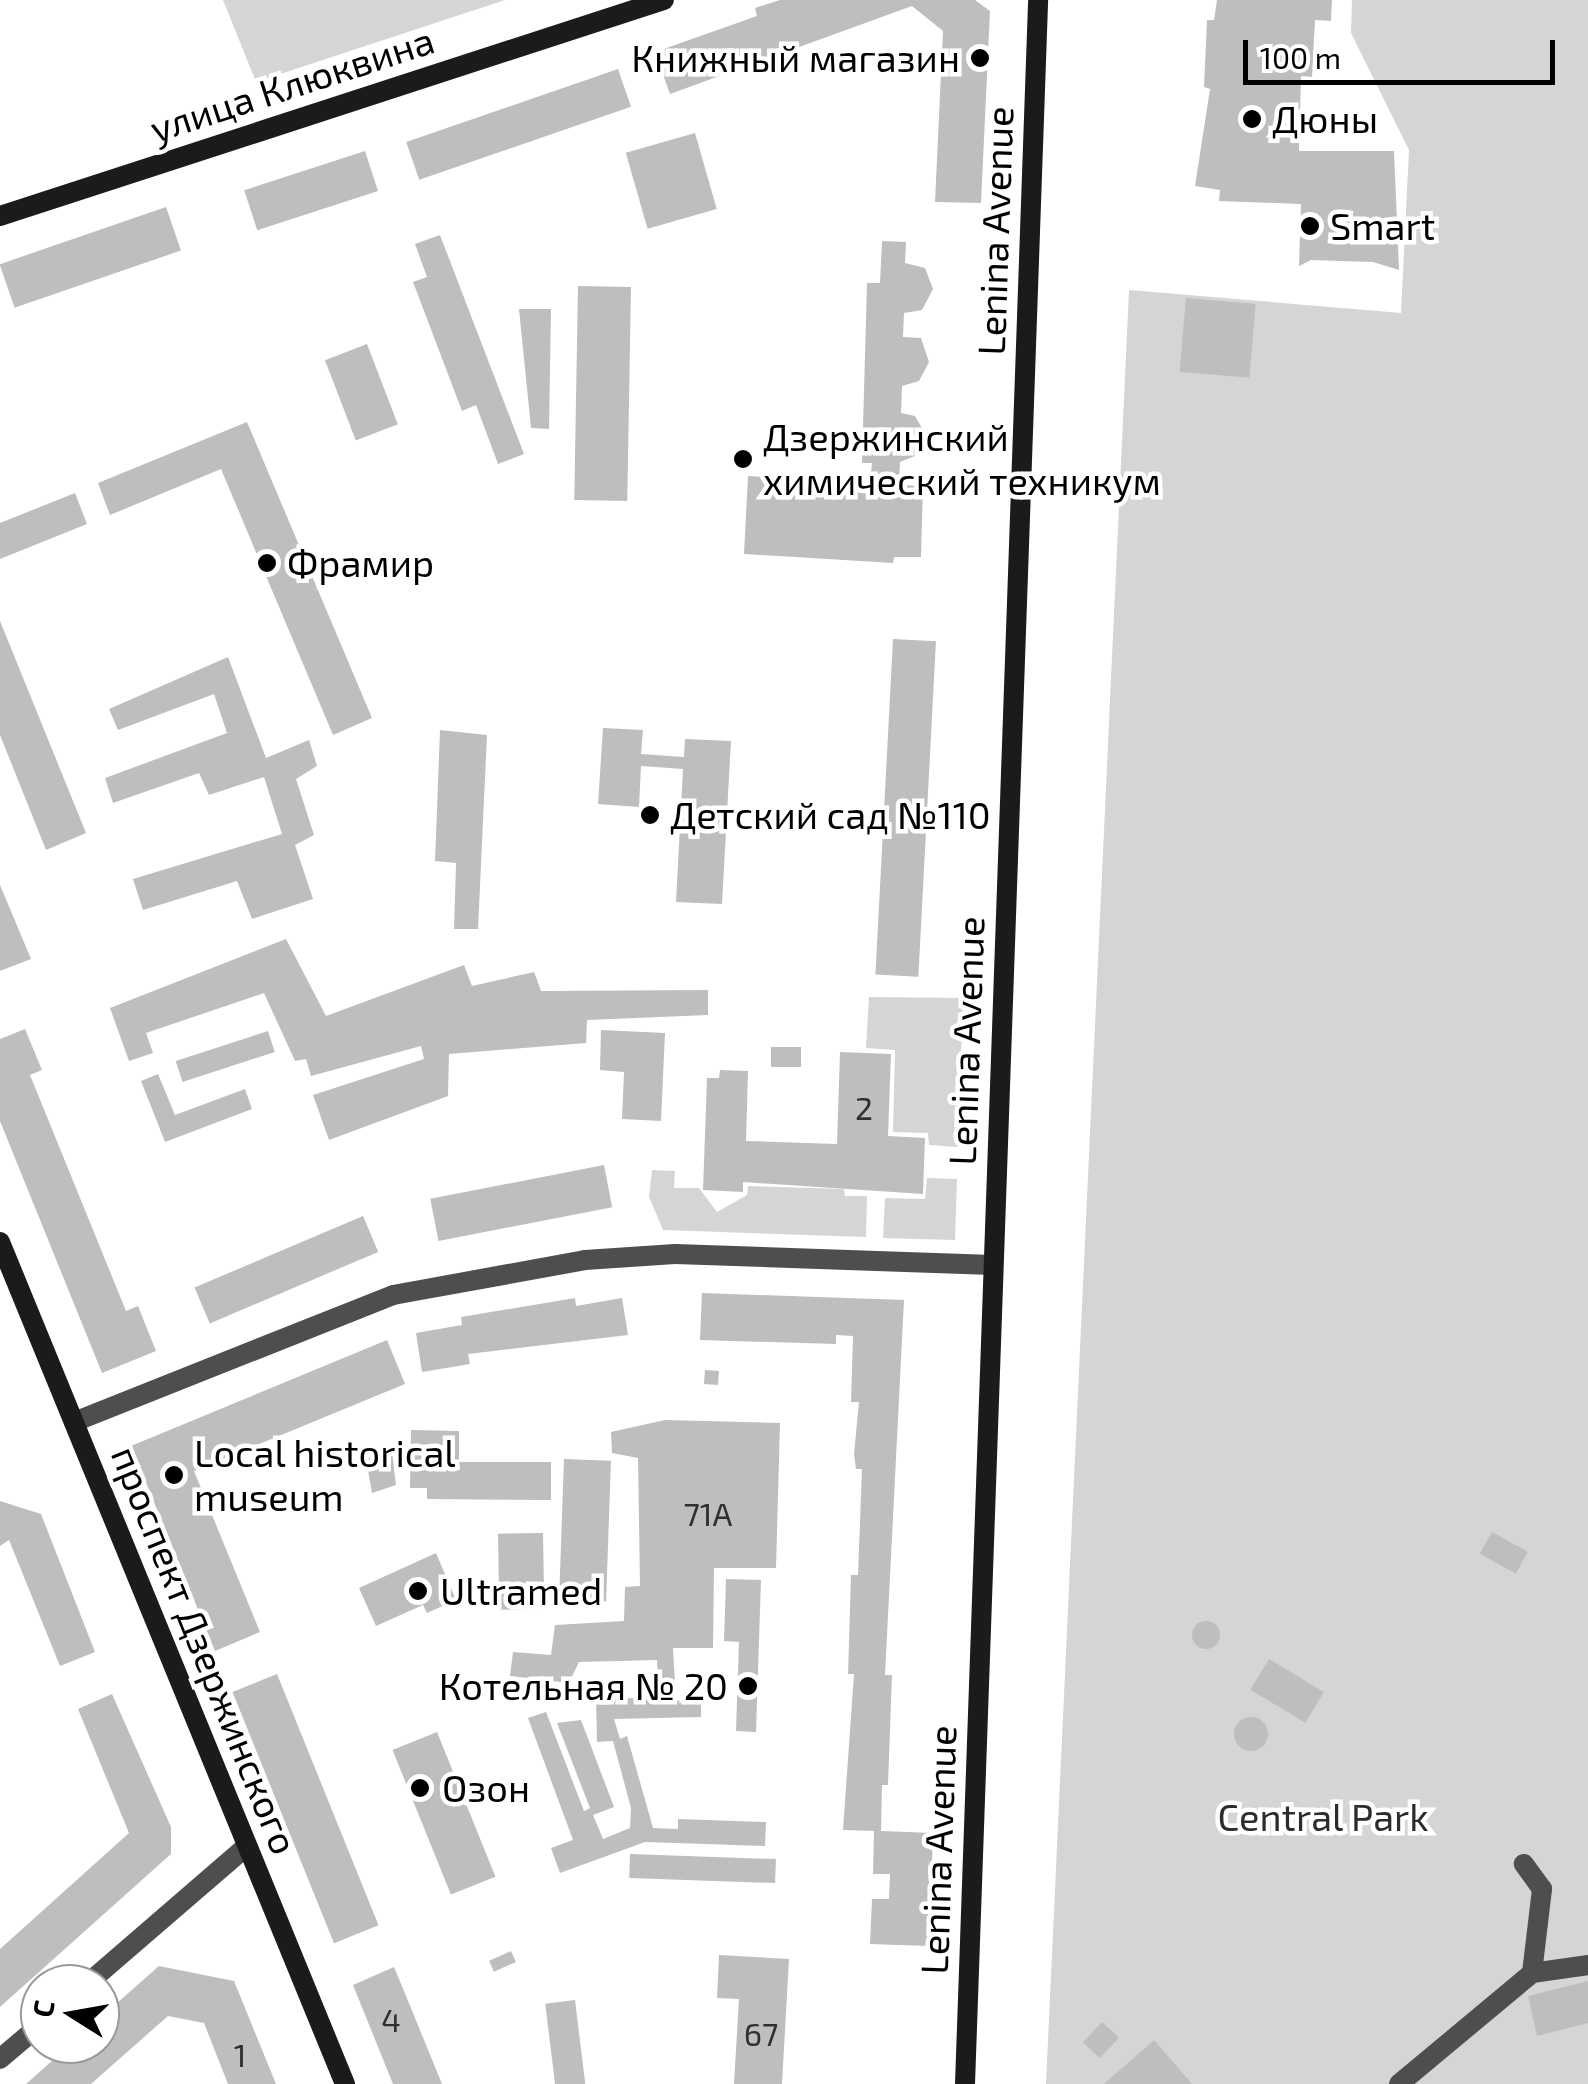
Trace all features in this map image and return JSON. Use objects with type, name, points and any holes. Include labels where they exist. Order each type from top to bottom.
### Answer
[{"type":"main road","name":"улица Клюквина","points":[[0,216],[664,0]]},
{"type":"main road","name":"Lenina Avenue","points":[[965,2084],[1038,0]]},
{"type":"main road","name":"проспект Дзержинского","points":[[0,1242],[344,2084]]},
{"type":"street","points":[[74,1422],[393,1295],[470,1280],[632,1255],[992,1266]]},
{"type":"street","points":[[110,1964],[247,1846]]},
{"type":"street","points":[[1524,1864],[1542,1889],[1532,1973]]},
{"type":"street","points":[[1400,2084],[1532,1973],[1588,1964]]},
{"type":"street","points":[[0,2059],[20,2042]]},
{"type":"green space","points":[[223,0],[505,0],[256,82]]},
{"type":"green space","name":"Central Park","points":[[1352,0],[1588,0],[1588,2084],[1046,2084],[1129,290],[1401,313],[1409,150],[1351,33]]},
{"type":"green space","points":[[869,997],[963,998],[958,1147],[929,1145],[928,1133],[893,1132],[895,1050],[866,1048]]},
{"type":"green space","points":[[652,1170],[675,1171],[674,1188],[699,1188],[717,1212],[747,1195],[748,1186],[844,1189],[845,1196],[867,1196],[866,1237],[663,1230],[649,1197]]},
{"type":"green space","points":[[927,1178],[957,1179],[955,1240],[883,1238],[885,1198],[925,1199]]},
{"type":"building","points":[[780,0],[975,0],[990,11],[981,203],[935,202],[943,31],[912,6],[670,94],[655,52],[757,16],[755,8]]},
{"type":"building","name":"Дюны","points":[[1217,0],[1332,0],[1331,21],[1315,20],[1312,77],[1301,76],[1299,151],[1394,151],[1399,270],[1373,262],[1311,260],[1299,266],[1301,204],[1219,201],[1220,190],[1195,186],[1210,89],[1204,87],[1207,20],[1214,20]]},
{"type":"building","points":[[618,69],[631,107],[419,180],[406,142]]},
{"type":"building","points":[[695,133],[717,209],[648,229],[626,153]]},
{"type":"building","points":[[365,151],[378,191],[257,230],[244,190]]},
{"type":"building","points":[[166,207],[181,250],[15,308],[0,264]]},
{"type":"building","points":[[440,235],[524,454],[498,464],[476,405],[462,411],[413,282],[427,277],[415,244]]},
{"type":"building","points":[[882,241],[906,242],[905,263],[925,268],[933,289],[922,310],[904,313],[903,337],[921,338],[929,362],[919,381],[902,386],[901,413],[915,416],[926,435],[915,456],[900,462],[899,485],[923,486],[921,557],[894,557],[893,563],[744,554],[748,476],[870,483],[872,463],[862,463],[867,283],[880,283]]},
{"type":"building","points":[[578,286],[631,287],[627,501],[574,500]]},
{"type":"building","points":[[1186,298],[1256,304],[1249,378],[1180,372]]},
{"type":"building","points":[[519,309],[551,309],[549,429],[531,428]]},
{"type":"building","points":[[367,344],[398,424],[356,440],[325,360]]},
{"type":"building","points":[[247,422],[372,718],[333,735],[221,469],[110,515],[98,483]]},
{"type":"building","points":[[75,493],[87,524],[0,559],[0,523]]},
{"type":"building","points":[[0,621],[86,833],[46,850],[0,735]]},
{"type":"building","points":[[893,639],[936,641],[918,977],[875,975]]},
{"type":"building","points":[[228,657],[266,758],[309,740],[317,766],[296,779],[314,835],[295,845],[313,899],[252,919],[237,881],[143,910],[133,879],[282,834],[264,777],[209,795],[199,773],[113,803],[105,778],[227,733],[214,694],[118,730],[109,709]]},
{"type":"building","points":[[603,728],[643,730],[641,754],[684,757],[685,739],[731,741],[722,904],[676,902],[683,769],[641,766],[639,807],[598,804]]},
{"type":"building","points":[[440,730],[487,735],[478,929],[454,929],[456,863],[435,861]]},
{"type":"building","points":[[0,885],[31,959],[0,971]]},
{"type":"building","points":[[286,939],[326,1016],[464,965],[472,986],[534,972],[541,991],[708,990],[708,1015],[587,1020],[586,1043],[449,1054],[448,1096],[329,1140],[313,1095],[424,1059],[421,1046],[311,1076],[306,1059],[295,1061],[264,993],[146,1033],[153,1053],[129,1061],[110,1008]]},
{"type":"building","points":[[25,1029],[42,1070],[30,1075],[126,1311],[138,1306],[156,1351],[102,1373],[0,1121],[0,1039]]},
{"type":"building","points":[[601,1030],[665,1033],[661,1121],[622,1119],[624,1072],[600,1070]]},
{"type":"building","points":[[268,1031],[275,1052],[183,1082],[176,1061]]},
{"type":"building","points":[[771,1047],[801,1047],[801,1067],[771,1067]]},
{"type":"building","points":[[840,1052],[891,1054],[888,1136],[925,1138],[923,1194],[743,1182],[743,1192],[703,1190],[707,1078],[719,1078],[720,1070],[748,1071],[746,1141],[837,1144]]},
{"type":"building","points":[[158,1074],[175,1115],[245,1089],[252,1109],[165,1142],[141,1081]]},
{"type":"building","points":[[604,1165],[612,1207],[438,1241],[430,1199]]},
{"type":"building","points":[[363,1216],[378,1252],[210,1323],[195,1288]]},
{"type":"building","points":[[702,1293],[904,1300],[885,1675],[892,1675],[888,1785],[882,1785],[881,1831],[933,1833],[929,1946],[870,1944],[872,1899],[889,1899],[890,1874],[873,1874],[874,1831],[843,1830],[854,1674],[848,1674],[851,1575],[858,1575],[862,1469],[856,1469],[854,1454],[859,1402],[851,1402],[853,1336],[836,1335],[836,1344],[700,1340]]},
{"type":"building","points":[[575,1298],[576,1306],[622,1298],[628,1335],[468,1354],[470,1364],[422,1372],[416,1333],[462,1325],[461,1317]]},
{"type":"building","points":[[387,1340],[405,1384],[194,1471],[260,1632],[215,1651],[131,1446]]},
{"type":"building","points":[[705,1370],[719,1371],[718,1385],[704,1384]]},
{"type":"building","points":[[665,1420],[780,1423],[776,1568],[714,1568],[713,1648],[673,1648],[675,1683],[658,1684],[657,1660],[579,1662],[569,1683],[510,1676],[513,1652],[551,1655],[555,1625],[624,1621],[625,1587],[640,1586],[638,1458],[612,1453],[611,1432]]},
{"type":"building","points":[[411,1430],[459,1431],[459,1462],[551,1462],[551,1500],[427,1499],[427,1488],[410,1488]]},
{"type":"building","points":[[392,1451],[396,1485],[372,1493],[366,1459]]},
{"type":"building","points":[[564,1459],[611,1461],[606,1602],[559,1600]]},
{"type":"building","points":[[0,1501],[41,1514],[95,1652],[60,1666],[9,1540],[0,1546]]},
{"type":"building","points":[[1492,1532],[1528,1552],[1516,1574],[1480,1554]]},
{"type":"building","points":[[543,1533],[544,1609],[499,1610],[498,1534]]},
{"type":"building","points":[[436,1553],[456,1600],[427,1613],[423,1605],[376,1626],[359,1588]]},
{"type":"building","name":"Котельная № 20","points":[[726,1579],[761,1580],[756,1732],[736,1731],[739,1642],[724,1641]]},
{"type":"building","points":[[1206,1621],[1216,1625],[1220,1635],[1216,1645],[1206,1649],[1196,1645],[1192,1635],[1196,1625]]},
{"type":"building","points":[[1269,1659],[1324,1692],[1305,1723],[1250,1690]]},
{"type":"building","points":[[277,1674],[379,1925],[334,1943],[232,1692]]},
{"type":"building","points":[[112,1694],[171,1827],[171,1854],[48,1964],[20,1964],[20,1989],[0,2007],[0,1949],[129,1833],[78,1709]]},
{"type":"building","points":[[596,1699],[701,1702],[701,1717],[614,1719],[620,1739],[627,1736],[653,1828],[678,1829],[678,1819],[766,1822],[765,1846],[645,1842],[560,1873],[551,1848],[573,1840],[528,1718],[546,1712],[584,1811],[590,1808],[557,1723],[581,1720],[614,1807],[593,1815],[603,1839],[630,1828],[631,1808],[613,1741],[597,1742]]},
{"type":"building","points":[[1251,1717],[1263,1722],[1268,1734],[1263,1746],[1251,1751],[1239,1746],[1234,1734],[1239,1722]]},
{"type":"building","points":[[437,1732],[495,1877],[451,1895],[392,1750]]},
{"type":"building","points":[[630,1854],[776,1859],[775,1883],[629,1878]]},
{"type":"building","points":[[511,1951],[516,1962],[494,1972],[489,1961]]},
{"type":"building","points":[[719,1955],[789,1959],[782,2084],[734,2084],[739,1999],[717,1998]]},
{"type":"building","points":[[159,1966],[234,1981],[276,2084],[228,2084],[204,2023],[168,2016],[120,2058],[120,2000]]},
{"type":"building","points":[[394,1967],[442,2084],[393,2084],[353,1985]]},
{"type":"building","points":[[1588,1981],[1588,2023],[1537,2036],[1528,1996]]},
{"type":"building","points":[[575,2000],[585,2084],[555,2084],[545,2004]]},
{"type":"building","points":[[1102,2022],[1119,2038],[1100,2058],[1083,2042]]},
{"type":"building","points":[[1154,2040],[1192,2084],[1104,2084]]},
{"type":"building","points":[[48,2064],[114,2064],[91,2084],[26,2084]]},
{"type":"place","name":"Книжный магазин","points":[[980,58]]},
{"type":"place","name":"Дюны","points":[[1252,119]]},
{"type":"place","name":"Smart","points":[[1310,226]]},
{"type":"place","name":"Дзержинский химический техникум","points":[[743,459]]},
{"type":"place","name":"Фрамир","points":[[267,563]]},
{"type":"place","name":"Детский сад №110","points":[[650,815]]},
{"type":"place","name":"Local historical museum","points":[[174,1475]]},
{"type":"place","name":"Ultramed","points":[[418,1591]]},
{"type":"place","name":"Котельная № 20","points":[[748,1686]]},
{"type":"place","name":"Озон","points":[[420,1788]]}]
